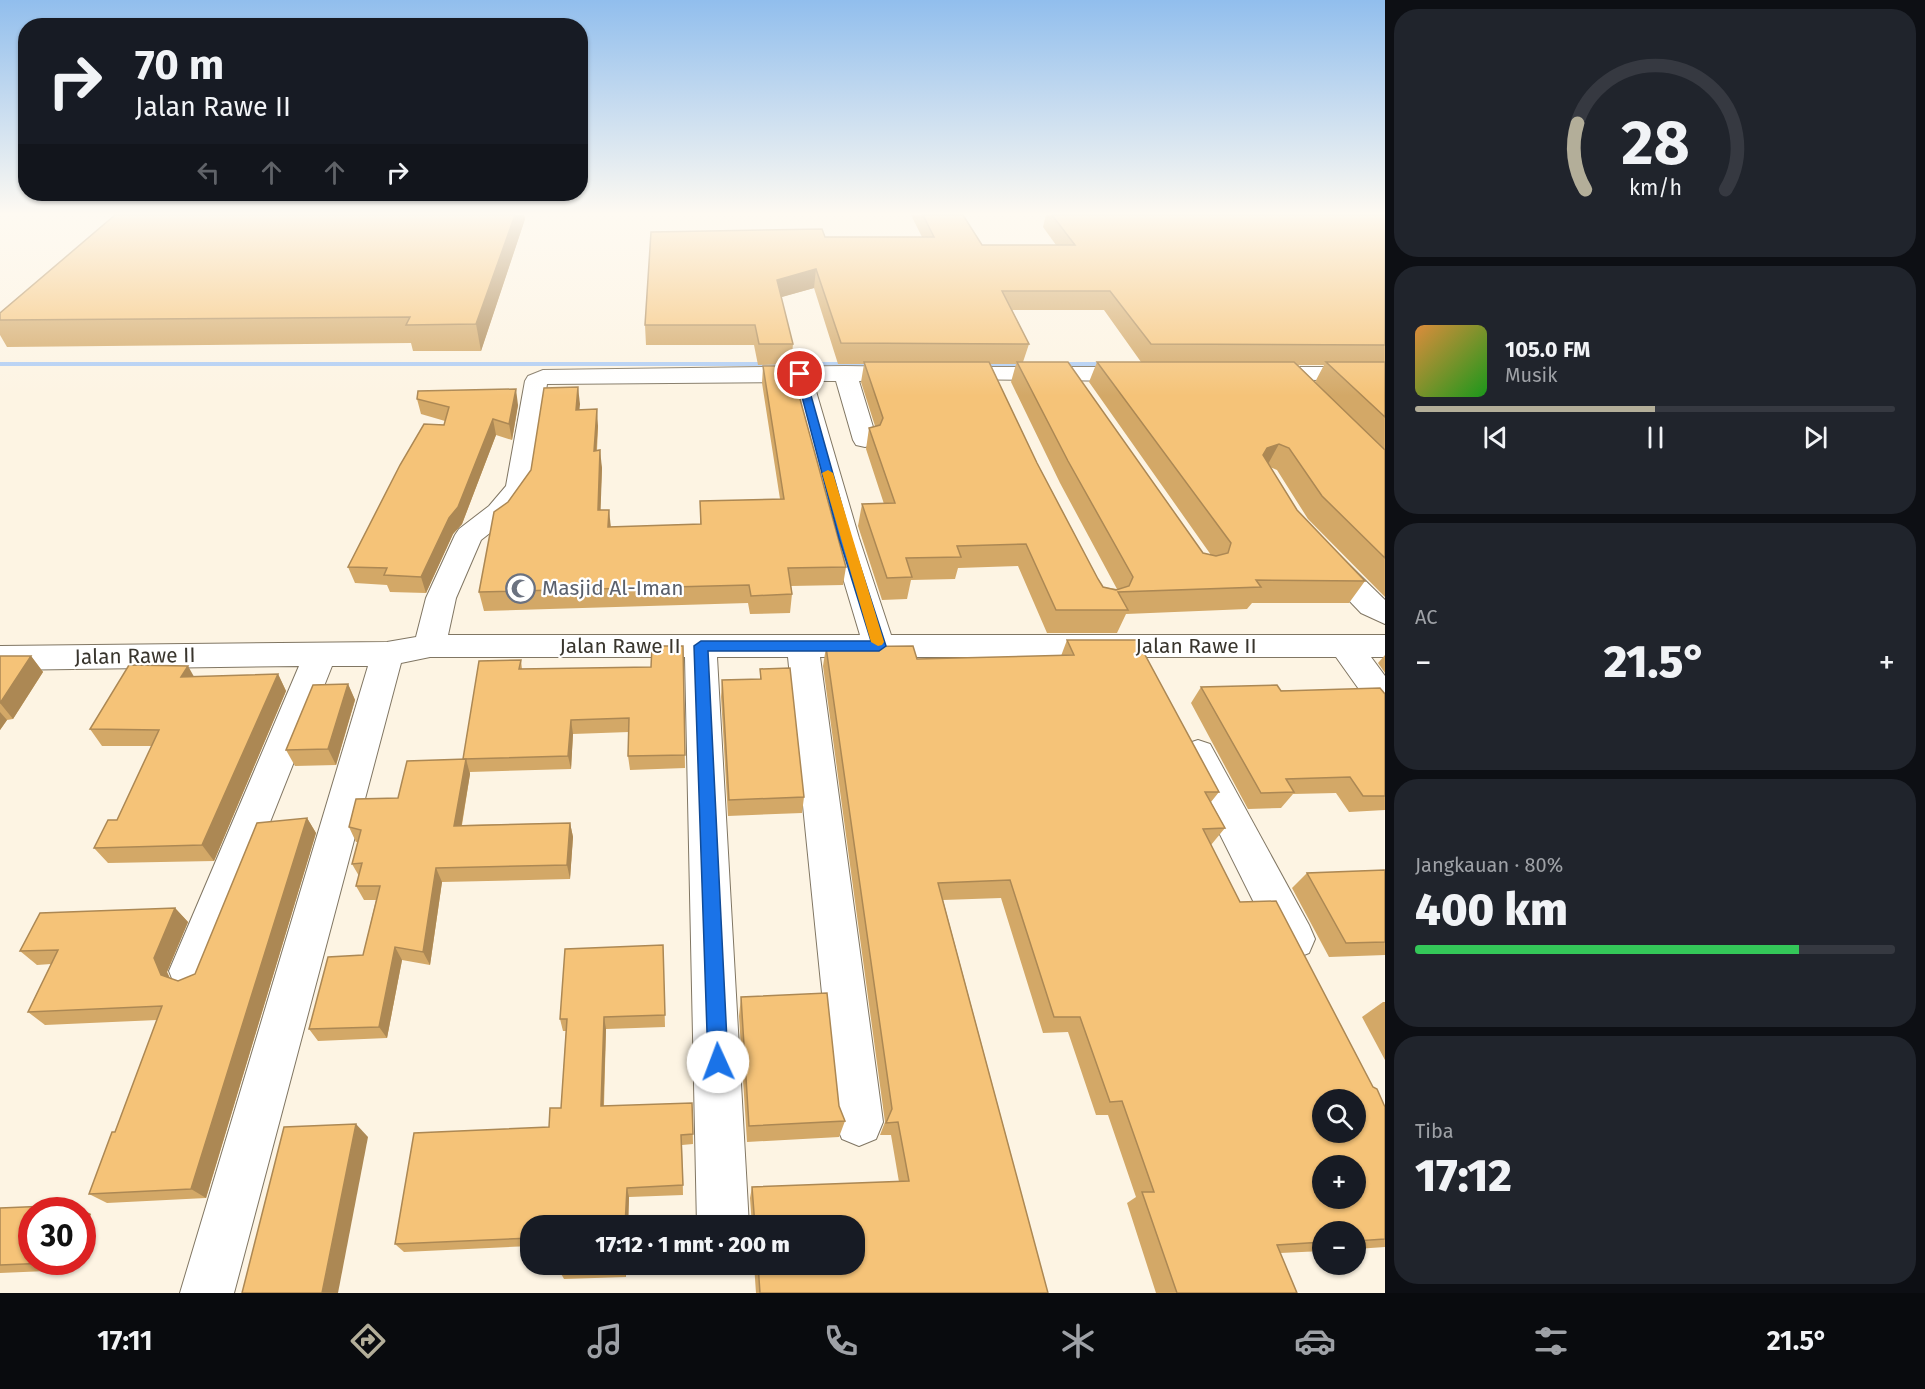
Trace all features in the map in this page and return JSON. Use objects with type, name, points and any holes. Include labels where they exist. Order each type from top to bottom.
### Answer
[{"type":"street","points":[[845,373],[865,441]]},
{"type":"street","points":[[430,646],[441,598],[469,535],[500,512],[519,487],[536,381],[554,375],[845,373],[993,374],[1076,384],[1157,374]]},
{"type":"street","points":[[800,374],[845,538],[879,646]]},
{"type":"street","points":[[993,374],[1006,403]]},
{"type":"street","points":[[1246,374],[1385,374]]},
{"type":"street","points":[[1290,374],[1314,398]]},
{"type":"street","points":[[1311,543],[1372,606],[1385,613]]},
{"type":"street","name":"Jalan Rawe II","points":[[0,658],[387,654],[430,646],[879,646],[1149,662],[1345,646],[1385,646]]},
{"type":"street","points":[[701,646],[723,1215]]},
{"type":"street","points":[[804,646],[859,1122]]},
{"type":"street","points":[[1345,646],[1385,700]]},
{"type":"street","points":[[190,971],[321,653]]},
{"type":"street","points":[[207,1293],[387,654]]},
{"type":"street","points":[[1180,720],[1312,974]]},
{"type":"building","points":[[44,275],[493,275],[476,324],[406,325],[410,317],[0,320],[0,313]]},
{"type":"building","points":[[648,275],[794,275],[777,280],[793,344],[759,344],[755,325],[645,325]]},
{"type":"building","points":[[818,275],[1385,275],[1385,345],[1151,344],[1110,291],[1002,291],[1029,344],[841,343]]},
{"type":"building","points":[[864,362],[989,362],[1037,463],[1098,579],[1103,587],[1116,590],[1129,586],[1133,577],[1068,461],[1017,362],[1068,362],[1203,553],[1216,556],[1228,553],[1231,543],[1097,362],[1294,362],[1385,450],[1385,558],[1322,496],[1289,448],[1279,444],[1267,448],[1263,455],[1297,510],[1365,581],[1256,580],[1261,587],[1118,592],[1128,610],[1056,610],[1026,544],[957,546],[961,557],[906,558],[912,577],[887,578],[862,504],[895,503],[869,428],[880,425],[883,418]]},
{"type":"building","points":[[1326,362],[1385,362],[1385,417]]},
{"type":"building","points":[[763,366],[791,366],[846,567],[788,568],[792,594],[751,596],[749,585],[479,592],[494,512],[508,502],[531,470],[544,388],[578,387],[576,410],[597,409],[594,451],[600,450],[598,510],[609,510],[608,527],[701,524],[700,501],[784,499]]},
{"type":"building","points":[[516,389],[509,424],[493,419],[458,507],[449,518],[421,577],[384,575],[387,568],[348,567],[400,465],[424,424],[444,425],[449,407],[417,399],[418,391]]},
{"type":"building","points":[[1067,640],[1137,640],[1219,792],[1205,792],[1225,828],[1203,829],[1240,902],[1276,901],[1385,1107],[1385,1239],[1366,1240],[1366,1221],[1312,1221],[1312,1243],[1277,1245],[1297,1293],[1177,1293],[1142,1192],[1154,1192],[1122,1101],[1110,1102],[1080,1017],[1054,1017],[1010,880],[938,883],[1048,1293],[760,1293],[759,1275],[865,1275],[865,1215],[754,1215],[752,1187],[909,1181],[898,1122],[886,1123],[892,1109],[826,647],[913,646],[917,659],[1074,655]]},
{"type":"building","points":[[652,646],[683,646],[685,755],[628,756],[629,718],[571,720],[568,756],[463,759],[479,661],[521,660],[519,669],[651,667]]},
{"type":"building","points":[[0,656],[31,656],[0,703]]},
{"type":"building","points":[[129,665],[188,666],[181,677],[278,674],[202,845],[94,848],[108,820],[117,820],[159,730],[90,729]]},
{"type":"building","points":[[790,668],[804,797],[729,800],[722,680],[761,679],[760,669]]},
{"type":"building","points":[[348,684],[328,749],[286,750],[313,685]]},
{"type":"building","points":[[1277,685],[1281,691],[1380,688],[1385,694],[1385,796],[1363,796],[1350,777],[1286,779],[1294,792],[1261,793],[1201,687]]},
{"type":"building","points":[[466,759],[454,826],[570,823],[567,865],[436,868],[423,952],[395,947],[379,1027],[309,1029],[328,957],[363,955],[380,886],[356,886],[362,863],[352,864],[361,830],[349,827],[356,799],[398,798],[407,761]]},
{"type":"building","points":[[307,818],[191,1189],[89,1194],[162,1006],[28,1012],[58,950],[20,951],[40,913],[175,908],[154,958],[161,975],[178,981],[195,974],[257,823]]},
{"type":"building","points":[[1385,870],[1385,942],[1346,943],[1307,873]]},
{"type":"building","points":[[663,945],[665,1015],[604,1017],[601,1106],[692,1103],[693,1134],[681,1135],[683,1185],[627,1188],[626,1215],[520,1215],[520,1238],[395,1244],[414,1133],[549,1127],[550,1108],[561,1108],[567,1019],[560,1019],[565,949]]},
{"type":"building","points":[[827,993],[839,1106],[845,1121],[749,1126],[741,997]]},
{"type":"building","points":[[356,1124],[322,1293],[242,1293],[284,1127]]},
{"type":"building","points":[[18,1207],[18,1264],[0,1265],[0,1208]]},
{"type":"waterway","points":[[0,364],[876,364]]},
{"type":"waterway","points":[[978,364],[1029,364]]},
{"type":"waterway","points":[[1056,364],[1110,364]]},
{"type":"slow traffic","points":[[828,473],[845,538],[878,642]]},
{"type":"place","name":"Masjid Al-Iman","points":[[521,588]]},
{"type":"route","points":[[718,1062],[701,646],[879,646],[845,538],[800,374]]}]
